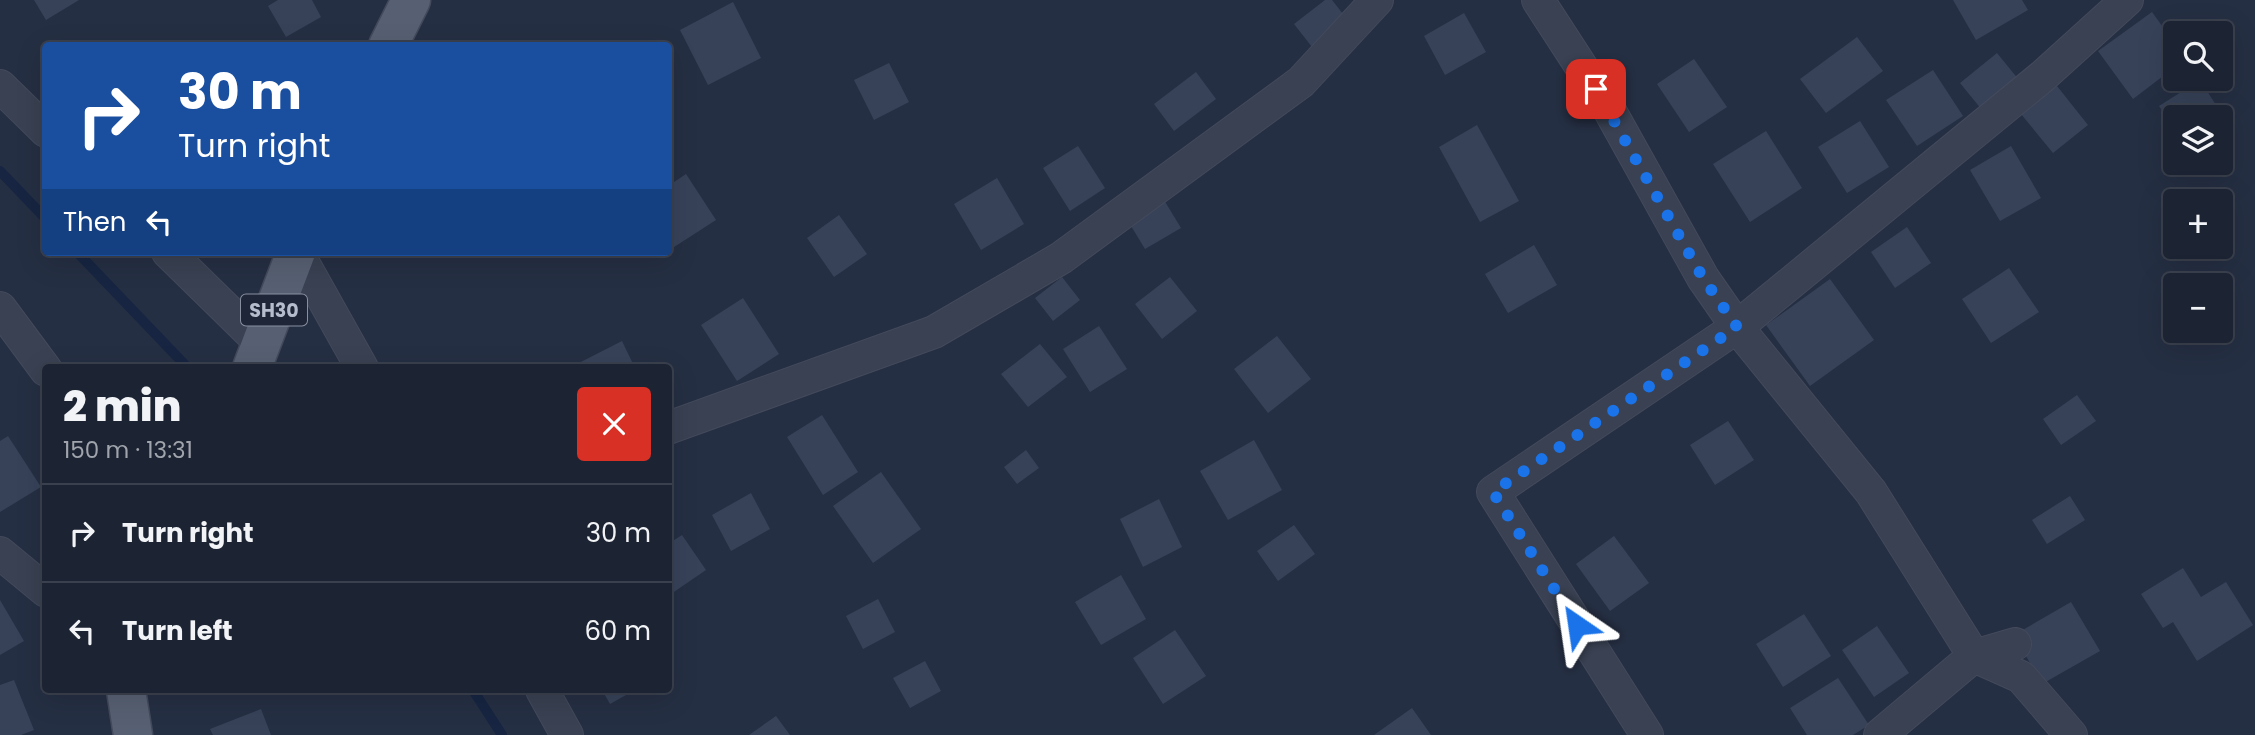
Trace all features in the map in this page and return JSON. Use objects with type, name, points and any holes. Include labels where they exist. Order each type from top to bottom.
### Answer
[{"type":"main road","points":[[390,42],[411,0]]},
{"type":"main road","name":"SH30","points":[[257,356],[294,256]]},
{"type":"main road","points":[[126,693],[133,735]]},
{"type":"street","points":[[672,427],[934,332],[1061,258],[1301,82],[1377,0]]},
{"type":"street","points":[[1538,0],[1610,111],[1703,278],[1737,327],[1871,492],[1975,656],[2021,677],[2071,735]]},
{"type":"street","points":[[1647,735],[1493,492],[1737,327],[2043,76],[2127,0]]},
{"type":"street","points":[[0,86],[42,127]]},
{"type":"street","points":[[171,256],[257,356]]},
{"type":"street","points":[[298,256],[360,364]]},
{"type":"street","points":[[0,308],[42,365]]},
{"type":"street","points":[[0,553],[42,588]]},
{"type":"street","points":[[1880,735],[1975,656],[2015,644]]},
{"type":"street","points":[[544,693],[567,735]]},
{"type":"building","points":[[34,0],[79,0],[46,20]]},
{"type":"building","points":[[278,0],[312,0],[321,17],[286,37],[268,6]]},
{"type":"building","points":[[1325,0],[1332,0],[1347,19],[1312,47],[1294,24]]},
{"type":"building","points":[[1953,0],[2022,0],[2028,10],[1976,40]]},
{"type":"building","points":[[733,2],[761,58],[708,85],[680,30]]},
{"type":"building","points":[[2152,12],[2163,27],[2163,76],[2133,99],[2098,51]]},
{"type":"building","points":[[1464,13],[1486,52],[1445,75],[1424,36]]},
{"type":"building","points":[[1857,37],[1883,71],[1826,113],[1800,79]]},
{"type":"building","points":[[1997,53],[2019,80],[1982,110],[1960,83]]},
{"type":"building","points":[[1694,59],[1727,107],[1689,132],[1657,84]]},
{"type":"building","points":[[889,63],[909,102],[874,120],[854,80]]},
{"type":"building","points":[[1933,70],[1963,116],[1917,146],[1886,100]]},
{"type":"building","points":[[1196,72],[1216,99],[1174,131],[1154,104]]},
{"type":"building","points":[[2057,86],[2088,125],[2053,153],[2021,114]]},
{"type":"building","points":[[2183,91],[2207,91],[2216,105],[2163,105],[2163,112],[2159,106]]},
{"type":"building","points":[[1860,121],[1889,167],[1847,193],[1818,147]]},
{"type":"building","points":[[1477,125],[1519,201],[1480,222],[1439,147]]},
{"type":"building","points":[[1766,131],[1802,188],[1750,222],[1713,164]]},
{"type":"building","points":[[1078,146],[1105,188],[1070,211],[1043,168]]},
{"type":"building","points":[[2011,146],[2041,198],[2000,221],[1970,170]]},
{"type":"building","points":[[686,174],[716,220],[672,248],[672,183]]},
{"type":"building","points":[[997,178],[1024,224],[981,250],[954,204]]},
{"type":"building","points":[[1164,200],[1181,228],[1145,249],[1128,221]]},
{"type":"building","points":[[839,215],[867,254],[834,277],[807,238]]},
{"type":"building","points":[[1907,227],[1931,263],[1895,288],[1871,252]]},
{"type":"building","points":[[1534,245],[1557,285],[1508,313],[1485,274]]},
{"type":"building","points":[[2009,268],[2039,312],[1991,343],[1962,299]]},
{"type":"building","points":[[1062,277],[1080,300],[1053,321],[1035,298]]},
{"type":"building","points":[[1170,277],[1197,311],[1162,339],[1135,304]]},
{"type":"building","points":[[1830,279],[1874,340],[1810,386],[1766,325]]},
{"type":"building","points":[[743,298],[779,354],[737,381],[701,325]]},
{"type":"building","points":[[1099,326],[1127,369],[1090,392],[1063,349]]},
{"type":"building","points":[[1277,336],[1311,379],[1268,413],[1234,369]]},
{"type":"building","points":[[622,341],[633,364],[577,364]]},
{"type":"building","points":[[1040,344],[1067,377],[1028,407],[1001,374]]},
{"type":"building","points":[[2077,395],[2096,421],[2061,445],[2043,419]]},
{"type":"building","points":[[822,415],[858,472],[823,495],[787,437]]},
{"type":"building","points":[[1728,421],[1754,460],[1715,485],[1690,445]]},
{"type":"building","points":[[8,436],[41,487],[0,512],[0,441]]},
{"type":"building","points":[[1254,440],[1282,490],[1228,520],[1200,471]]},
{"type":"building","points":[[1026,450],[1039,468],[1017,484],[1004,467]]},
{"type":"building","points":[[881,472],[921,529],[873,563],[833,506]]},
{"type":"building","points":[[751,493],[770,529],[731,551],[712,515]]},
{"type":"building","points":[[2070,496],[2085,520],[2047,544],[2032,520]]},
{"type":"building","points":[[1159,499],[1182,547],[1143,567],[1120,519]]},
{"type":"building","points":[[1294,525],[1315,554],[1278,581],[1257,551]]},
{"type":"building","points":[[682,535],[706,570],[672,593],[672,541]]},
{"type":"building","points":[[1614,536],[1649,583],[1610,611],[1576,564]]},
{"type":"building","points":[[2183,568],[2201,597],[2226,582],[2253,625],[2197,661],[2173,622],[2163,628],[2141,594]]},
{"type":"building","points":[[1121,575],[1146,619],[1101,645],[1075,602]]},
{"type":"building","points":[[878,599],[895,632],[863,649],[846,616]]},
{"type":"building","points":[[0,600],[24,641],[0,655]]},
{"type":"building","points":[[2071,602],[2100,651],[2042,684],[2014,635]]},
{"type":"building","points":[[1804,614],[1831,656],[1783,687],[1756,644]]},
{"type":"building","points":[[1877,626],[1909,673],[1874,697],[1842,650]]},
{"type":"building","points":[[1175,630],[1206,676],[1163,704],[1133,658]]},
{"type":"building","points":[[925,661],[941,691],[910,708],[893,678]]},
{"type":"building","points":[[1838,678],[1869,725],[1853,735],[1807,735],[1790,708]]},
{"type":"building","points":[[14,680],[34,730],[21,735],[0,735],[0,685]]},
{"type":"building","points":[[604,693],[630,693],[610,704]]},
{"type":"building","points":[[1412,708],[1431,735],[1374,735]]},
{"type":"building","points":[[261,709],[271,735],[213,735],[210,729]]},
{"type":"building","points":[[776,716],[790,735],[749,735]]},
{"type":"waterway","points":[[0,171],[42,215]]},
{"type":"waterway","points":[[81,256],[184,364]]},
{"type":"waterway","points":[[475,693],[502,735]]},
{"type":"route","points":[[1577,625],[1493,492],[1737,327],[1703,278],[1596,89]]}]
